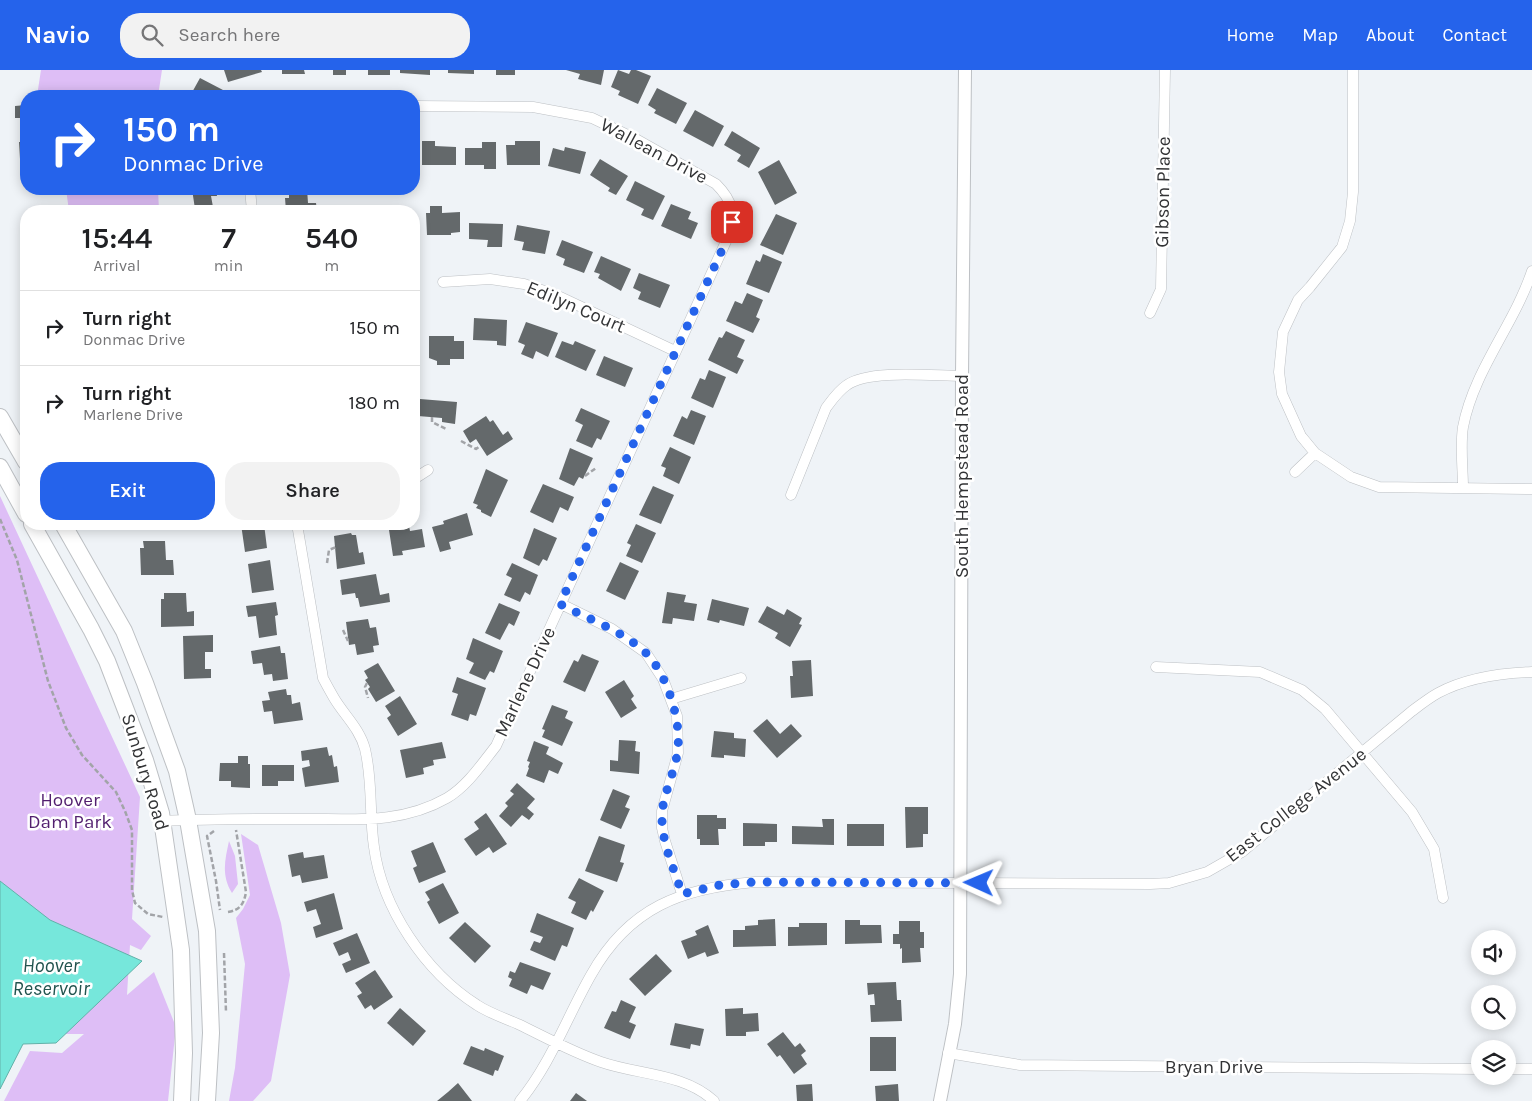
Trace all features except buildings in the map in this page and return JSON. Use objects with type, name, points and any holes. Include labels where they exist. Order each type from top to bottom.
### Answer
[{"type":"main road","points":[[0,417],[20,452]]},
{"type":"main road","points":[[0,467],[20,503]]},
{"type":"main road","name":"Sunbury Road","points":[[35,530],[107,661],[145,760],[162,821],[181,950],[184,1053],[182,1101]]},
{"type":"main road","name":"Sunbury Road","points":[[66,530],[124,631],[146,683],[176,771],[188,820],[207,931],[212,1033],[207,1101]]},
{"type":"street","name":"South Hempstead Road","points":[[940,1101],[959,992],[965,70]]},
{"type":"street","name":"Gibson Place","points":[[1150,312],[1161,289],[1165,70]]},
{"type":"street","points":[[1353,70],[1353,192],[1350,221],[1342,247],[1298,300],[1283,332],[1279,372],[1282,394],[1301,436],[1315,453],[1351,477],[1379,487],[1532,489]]},
{"type":"street","name":"Wallean Drive","points":[[420,106],[533,107],[592,118],[636,139],[716,184],[726,194],[732,207]]},
{"type":"street","name":"Marlene Drive","points":[[162,821],[386,819],[411,814],[433,805],[459,790],[477,771],[496,746],[728,237],[732,222],[732,207]]},
{"type":"street","points":[[1464,488],[1463,428],[1475,385],[1526,290],[1532,271]]},
{"type":"street","name":"Edilyn Court","points":[[443,282],[490,279],[524,284],[556,295],[675,351]]},
{"type":"street","points":[[791,495],[826,408],[848,384],[861,378],[878,376],[962,376]]},
{"type":"street","points":[[1295,472],[1315,453]]},
{"type":"street","points":[[420,475],[428,470]]},
{"type":"street","points":[[298,530],[323,678],[334,699],[348,716],[365,747],[372,781],[371,819],[376,860],[390,902],[410,938],[450,984],[477,1005],[600,1062],[682,1081],[714,1101]]},
{"type":"street","points":[[560,604],[612,629],[646,653],[663,679],[672,699],[677,716],[678,752],[662,811],[662,828],[664,841],[682,894]]},
{"type":"street","points":[[1156,667],[1260,672],[1302,690],[1325,709],[1412,812],[1434,849],[1442,898]]},
{"type":"street","name":"East College Avenue","points":[[520,1101],[529,1090],[557,1042],[591,974],[622,934],[656,906],[682,894],[720,885],[755,882],[1169,883],[1207,872],[1242,852],[1412,711],[1438,693],[1476,679],[1503,673],[1532,672]]},
{"type":"street","points":[[672,699],[742,678]]},
{"type":"street","name":"Bryan Drive","points":[[948,1053],[1020,1065],[1471,1069]]},
{"type":"street","points":[[1516,1069],[1532,1069]]},
{"type":"path","points":[[432,417],[432,422],[446,430]]},
{"type":"path","points":[[461,441],[476,449],[480,446]]},
{"type":"path","points":[[585,476],[596,468]]},
{"type":"path","points":[[0,520],[17,560],[48,682],[66,728],[82,755],[116,792],[132,830],[132,890],[135,903],[148,914],[167,918]]},
{"type":"path","points":[[328,563],[329,550],[336,547]]},
{"type":"path","points":[[342,630],[348,641]]},
{"type":"path","points":[[367,683],[365,687],[368,698]]},
{"type":"path","points":[[228,912],[240,908],[245,901],[246,892],[236,829]]},
{"type":"green space","points":[[41,70],[162,70],[159,90],[38,90]]},
{"type":"green space","points":[[67,195],[158,195],[159,205],[68,205]]},
{"type":"green space","name":"Hoover Dam Park","points":[[0,496],[140,797],[132,919],[151,936],[141,950],[130,945],[127,995],[154,972],[176,1027],[168,1101],[4,1101],[30,1051],[62,1053],[84,1034],[0,1034]]},
{"type":"green space","points":[[241,834],[258,845],[281,923],[290,975],[271,1081],[253,1101],[229,1101],[235,1068],[245,964],[236,918],[250,895]]},
{"type":"green space","points":[[229,841],[235,856],[238,884],[232,893],[225,874],[225,861]]},
{"type":"water","name":"Hoover Reservoir","points":[[0,881],[50,920],[142,961],[56,1043],[23,1044],[0,1089]]},
{"type":"route","points":[[732,222],[728,237],[560,604],[612,629],[646,653],[663,679],[672,699],[677,716],[678,752],[662,811],[662,828],[664,841],[682,894],[720,885],[755,882],[979,883]]}]
